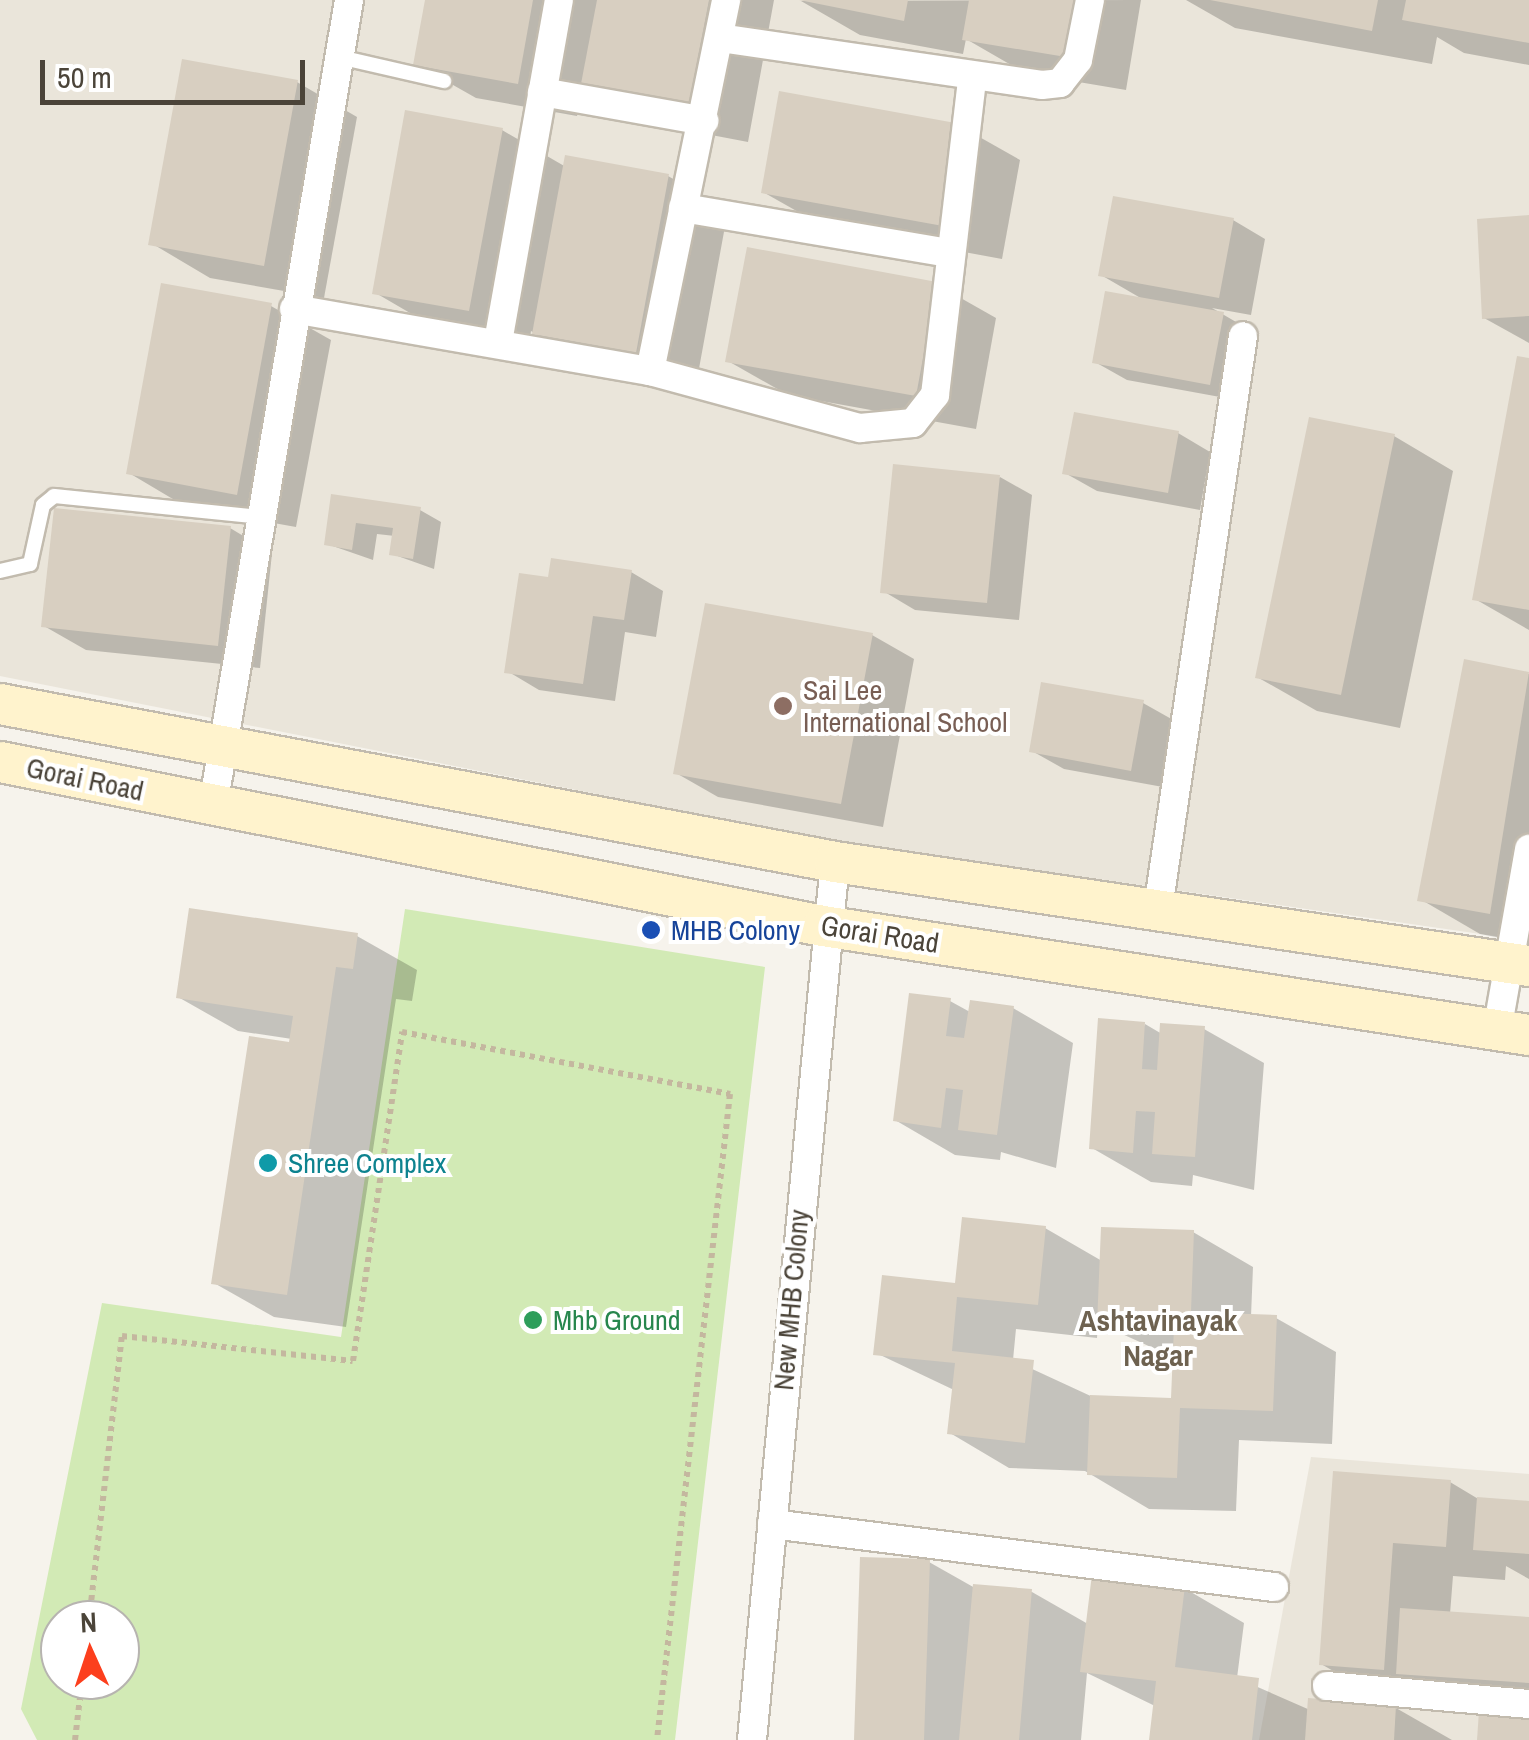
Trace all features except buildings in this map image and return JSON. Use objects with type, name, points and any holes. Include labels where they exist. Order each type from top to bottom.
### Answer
[{"type":"main road","name":"Gorai Road","points":[[0,704],[222,752],[835,862],[1157,916],[1519,965]]},
{"type":"main road","name":"Gorai Road","points":[[0,762],[823,926],[1513,1033]]},
{"type":"street","points":[[213,806],[349,0]]},
{"type":"street","points":[[498,342],[559,0]]},
{"type":"street","points":[[650,372],[726,0]]},
{"type":"street","points":[[720,38],[972,78],[1060,83],[1078,60],[1090,0]]},
{"type":"street","points":[[294,310],[498,342],[650,372],[860,428],[913,423],[934,395],[948,253],[972,78]]},
{"type":"street","points":[[542,92],[704,121]]},
{"type":"street","points":[[683,208],[948,253]]},
{"type":"street","points":[[1157,916],[1243,336]]},
{"type":"street","points":[[1513,1033],[1529,850]]},
{"type":"street","name":"New MHB Colony","points":[[752,1740],[823,926],[835,862]]},
{"type":"street","points":[[772,1524],[1274,1586]]},
{"type":"street","points":[[1328,1686],[1529,1704]]},
{"type":"lane","points":[[339,57],[444,81]]},
{"type":"lane","points":[[0,572],[30,564],[43,505],[54,496],[260,518]]},
{"type":"path","points":[[91,1600],[122,1336],[353,1361],[402,1032],[730,1094],[657,1740]]},
{"type":"path","points":[[75,1740],[80,1700]]},
{"type":"shaded area","points":[[0,0],[1529,0],[1529,941],[833,841],[0,676]]},
{"type":"shaded area","points":[[1311,1457],[1529,1474],[1529,1740],[1259,1740]]},
{"type":"green space","name":"Mhb Ground","points":[[405,909],[765,967],[675,1740],[37,1740],[21,1709],[40,1614],[40,1700],[140,1700],[140,1600],[43,1600],[102,1303],[341,1337]]},
{"type":"place","name":"Sai Lee International School","points":[[783,706]]},
{"type":"place","name":"MHB Colony","points":[[651,930]]},
{"type":"place","name":"Shree Complex","points":[[268,1163]]},
{"type":"place","name":"Mhb Ground","points":[[533,1320]]},
{"type":"district","name":"Ashtavinayak Nagar","points":[[1158,1337]]}]
